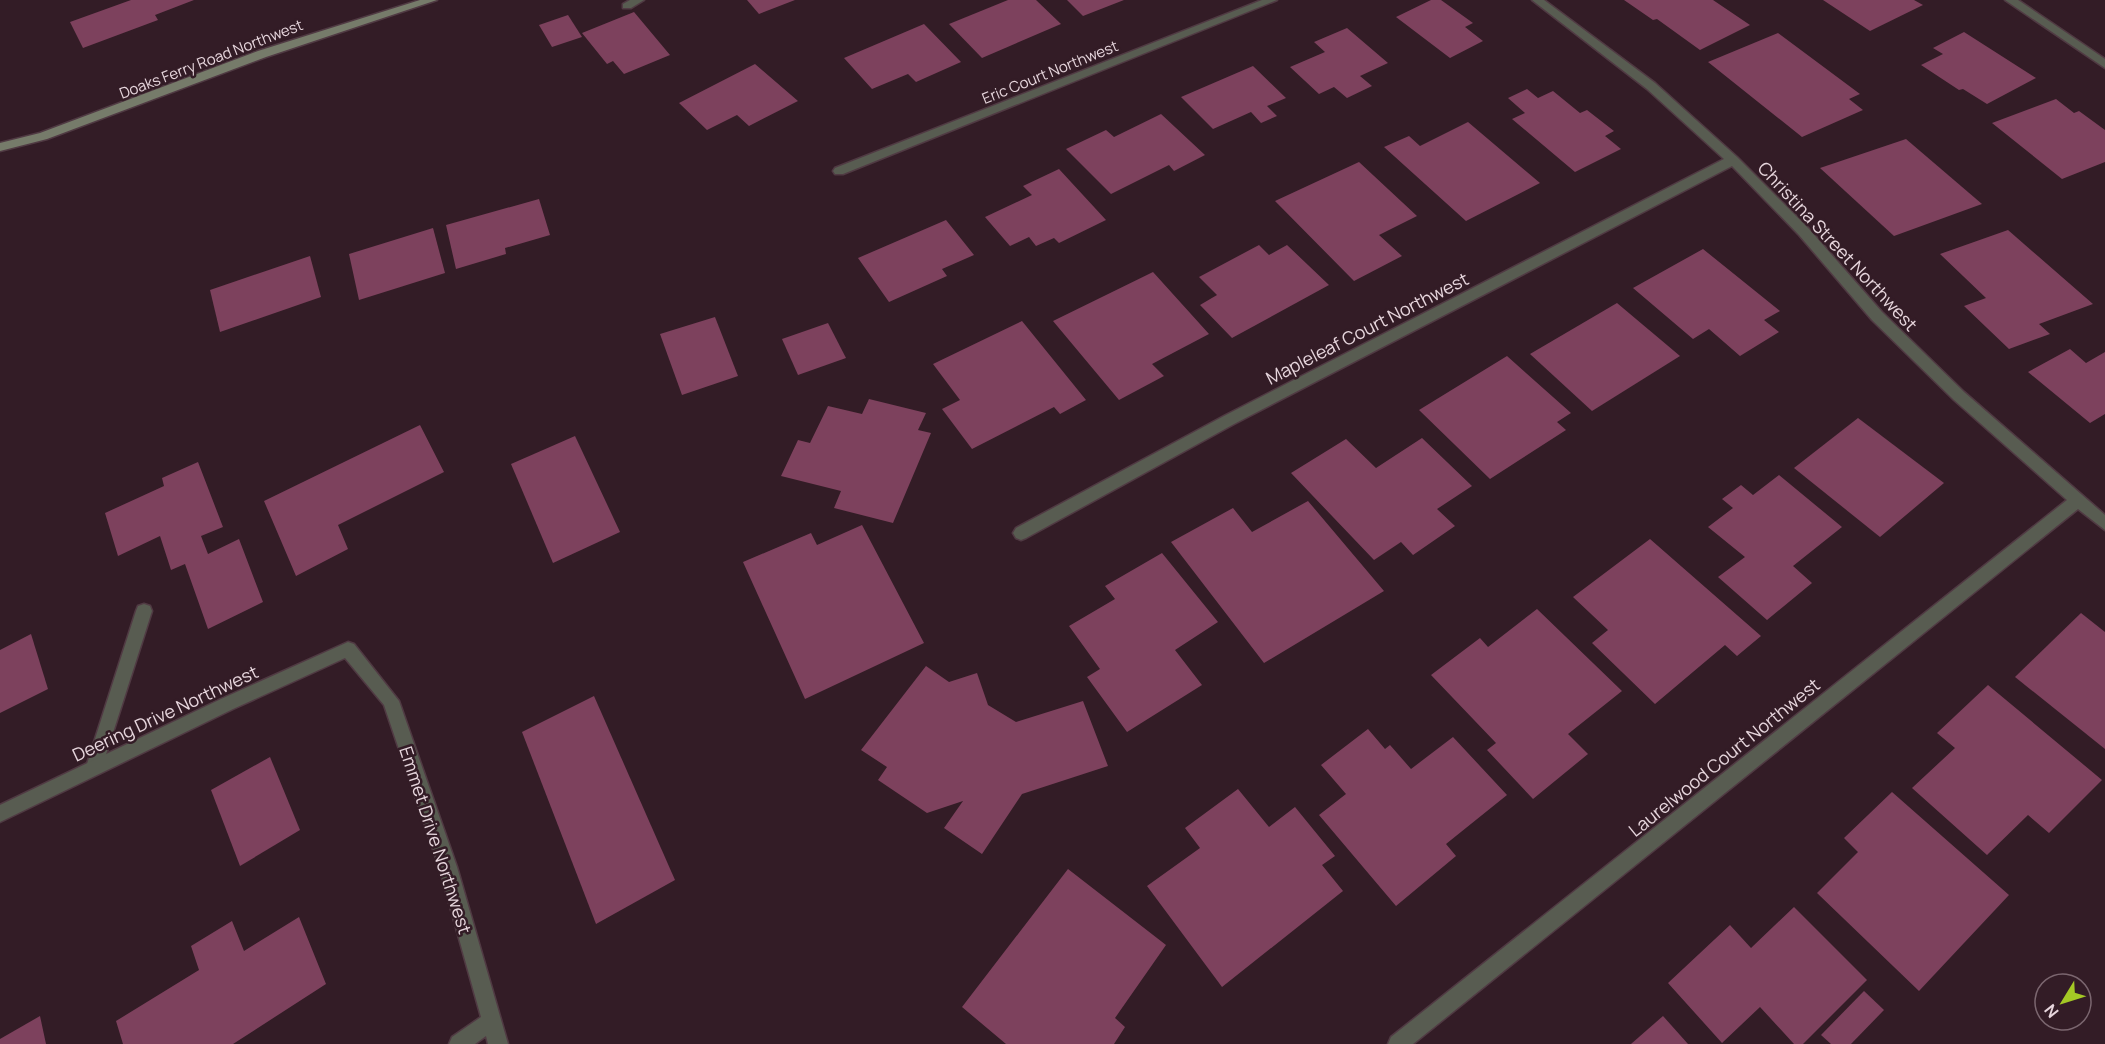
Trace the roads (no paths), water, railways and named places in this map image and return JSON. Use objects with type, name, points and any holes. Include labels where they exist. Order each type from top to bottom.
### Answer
[{"type":"main road","name":"Doaks Ferry Road Northwest","points":[[0,147],[43,136],[262,54],[432,0]]},
{"type":"street","points":[[627,6],[639,0]]},
{"type":"street","name":"Eric Court Northwest","points":[[839,171],[1272,0]]},
{"type":"street","name":"Christina Street Northwest","points":[[1538,0],[1651,86],[1733,160],[1804,232],[1877,316],[1959,396],[2076,502],[2105,525]]},
{"type":"street","points":[[2010,0],[2105,64]]},
{"type":"street","name":"Mapleleaf Court Northwest","points":[[1021,533],[1229,420],[1733,160]]},
{"type":"street","name":"Laurelwood Court Northwest","points":[[1398,1044],[2076,502]]},
{"type":"street","points":[[94,768],[144,611]]},
{"type":"street","name":"Deering Drive Northwest","points":[[0,814],[348,649]]},
{"type":"street","name":"Emmet Drive Northwest","points":[[348,649],[391,701],[448,867],[498,1044]]},
{"type":"street","points":[[459,1044],[491,1021]]}]
